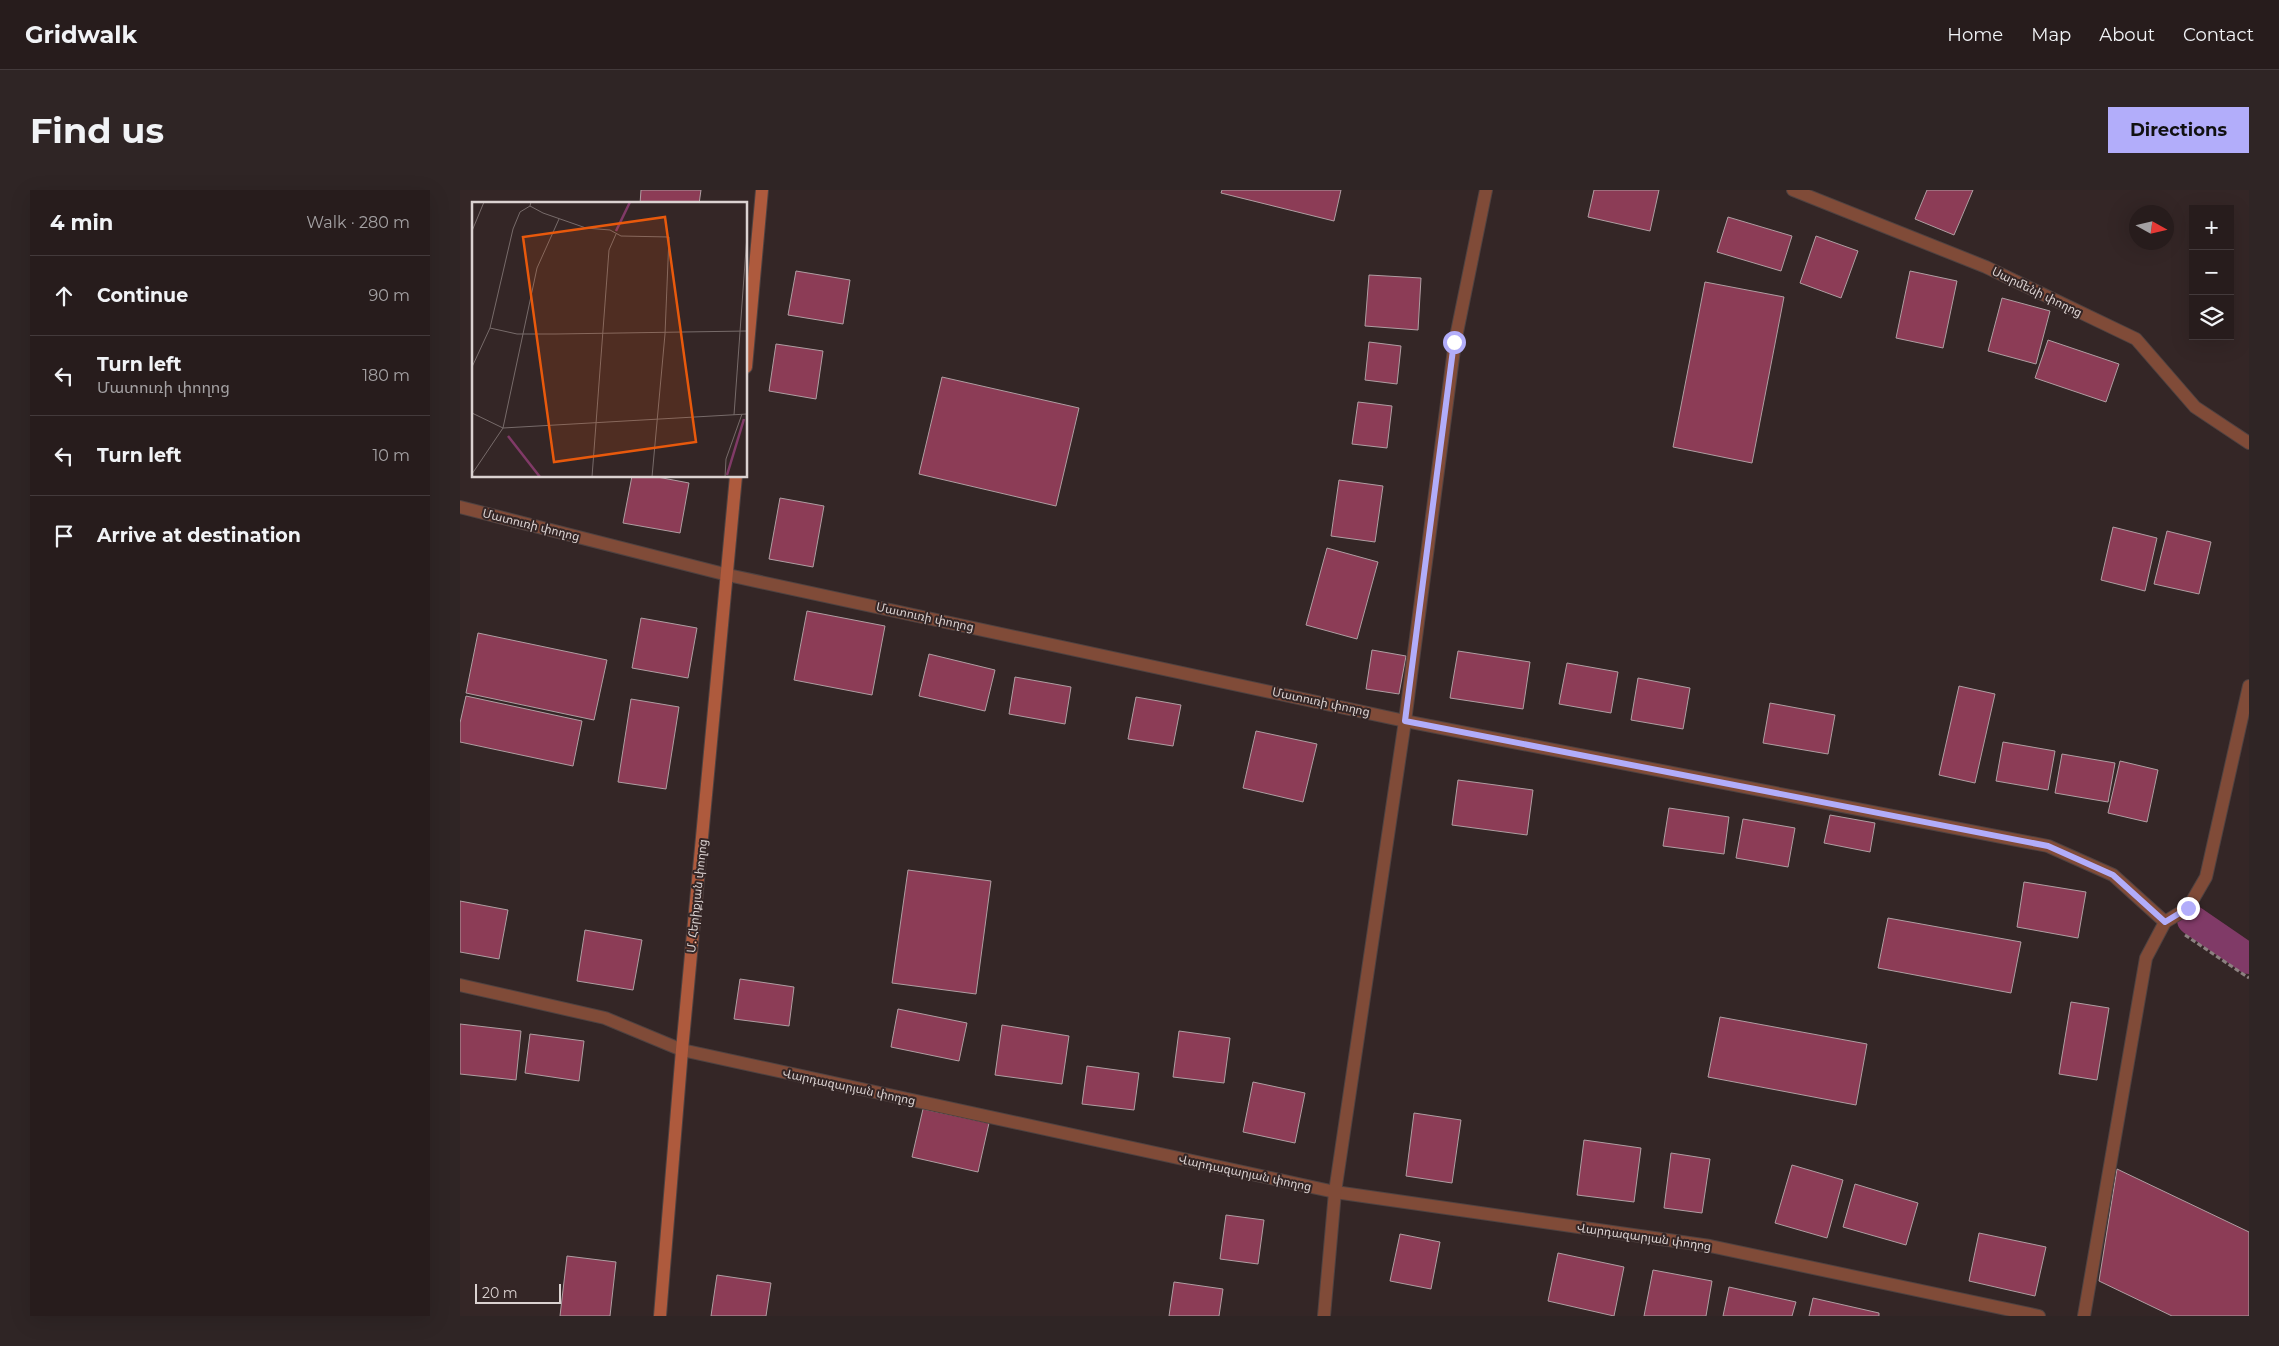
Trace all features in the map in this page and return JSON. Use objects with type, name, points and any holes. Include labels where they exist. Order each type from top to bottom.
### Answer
[{"type":"main road","points":[[748,344],[762,190]]},
{"type":"main road","name":"Մ. Հերիքյան փողոց","points":[[660,1316],[682,1050],[736,478]]},
{"type":"street","points":[[1324,1316],[1335,1192],[1405,721],[1454,342],[1486,190]]},
{"type":"street","name":"Սարմենի փողոց","points":[[1793,190],[1986,267],[2136,339],[2195,407],[2249,443]]},
{"type":"street","name":"Մատուռի փողոց","points":[[460,506],[728,575],[1405,721],[2048,846],[2113,875],[2165,922]]},
{"type":"street","points":[[2084,1316],[2146,958],[2165,922],[2188,908],[2206,877],[2249,686]]},
{"type":"street","name":"Վարդազարյան փողոց","points":[[460,985],[606,1018],[682,1050],[1335,1192],[1710,1246],[2039,1316]]},
{"type":"path","points":[[2165,922],[2249,978]]},
{"type":"building","points":[[641,190],[701,190],[699,202],[640,202]]},
{"type":"building","points":[[1222,190],[1341,190],[1334,221],[1221,193]]},
{"type":"building","points":[[1594,190],[1659,190],[1650,231],[1588,217]]},
{"type":"building","points":[[1927,190],[1973,190],[1954,235],[1915,219]]},
{"type":"building","points":[[1728,217],[1792,236],[1781,271],[1717,252]]},
{"type":"building","points":[[1816,236],[1858,251],[1841,298],[1800,283]]},
{"type":"building","points":[[796,271],[850,280],[843,324],[788,315]]},
{"type":"building","points":[[1910,271],[1957,281],[1943,348],[1896,338]]},
{"type":"building","points":[[1369,275],[1421,278],[1418,330],[1365,326]]},
{"type":"building","points":[[1705,282],[1784,297],[1752,463],[1673,447]]},
{"type":"building","points":[[2002,298],[2050,311],[2036,364],[1988,351]]},
{"type":"building","points":[[2048,340],[2119,364],[2106,402],[2035,378]]},
{"type":"building","points":[[1369,342],[1401,346],[1397,384],[1365,380]]},
{"type":"building","points":[[776,344],[823,351],[816,399],[769,391]]},
{"type":"building","points":[[942,377],[1079,408],[1056,506],[919,474]]},
{"type":"building","points":[[1358,402],[1392,406],[1387,448],[1352,444]]},
{"type":"building","points":[[632,478],[663,478],[689,483],[680,533],[623,523]]},
{"type":"building","points":[[1339,480],[1383,486],[1375,542],[1331,536]]},
{"type":"building","points":[[780,498],[824,506],[813,567],[769,559]]},
{"type":"building","points":[[2113,527],[2157,538],[2145,591],[2101,580]]},
{"type":"building","points":[[2167,531],[2211,542],[2199,594],[2154,584]]},
{"type":"building","points":[[1327,548],[1378,562],[1357,639],[1306,625]]},
{"type":"building","points":[[807,611],[885,626],[872,695],[794,680]]},
{"type":"building","points":[[641,618],[697,628],[688,678],[632,668]]},
{"type":"building","points":[[478,633],[607,660],[594,720],[466,693]]},
{"type":"building","points":[[1372,650],[1406,656],[1399,694],[1366,689]]},
{"type":"building","points":[[1458,651],[1530,662],[1523,709],[1450,698]]},
{"type":"building","points":[[929,654],[995,670],[985,711],[919,696]]},
{"type":"building","points":[[1567,663],[1618,672],[1611,713],[1559,704]]},
{"type":"building","points":[[1015,677],[1071,687],[1065,724],[1009,714]]},
{"type":"building","points":[[1638,678],[1690,688],[1683,729],[1631,720]]},
{"type":"building","points":[[1959,686],[1995,694],[1975,783],[1939,775]]},
{"type":"building","points":[[466,696],[582,721],[573,766],[460,742],[460,723]]},
{"type":"building","points":[[1136,697],[1181,705],[1173,746],[1128,739]]},
{"type":"building","points":[[631,699],[679,707],[666,789],[618,782]]},
{"type":"building","points":[[1770,703],[1835,715],[1828,754],[1763,743]]},
{"type":"building","points":[[1256,731],[1317,744],[1303,802],[1243,788]]},
{"type":"building","points":[[2003,742],[2055,751],[2048,790],[1996,781]]},
{"type":"building","points":[[2062,754],[2115,763],[2108,802],[2055,793]]},
{"type":"building","points":[[2120,761],[2158,770],[2147,822],[2108,813]]},
{"type":"building","points":[[1458,780],[1533,790],[1527,835],[1452,825]]},
{"type":"building","points":[[1669,808],[1729,817],[1724,854],[1663,846]]},
{"type":"building","points":[[1830,815],[1875,823],[1870,852],[1824,843]]},
{"type":"building","points":[[1743,819],[1795,828],[1788,867],[1736,858]]},
{"type":"building","points":[[908,870],[991,881],[976,994],[892,983]]},
{"type":"building","points":[[2024,882],[2086,892],[2078,938],[2017,927]]},
{"type":"building","points":[[460,901],[508,910],[499,959],[460,952]]},
{"type":"building","points":[[1888,918],[2021,942],[2011,993],[1878,968]]},
{"type":"building","points":[[585,930],[642,940],[633,990],[577,981]]},
{"type":"building","points":[[740,979],[794,987],[789,1026],[734,1019]]},
{"type":"building","points":[[2071,1002],[2109,1008],[2097,1080],[2059,1074]]},
{"type":"building","points":[[898,1009],[967,1023],[959,1061],[891,1047]]},
{"type":"building","points":[[1720,1017],[1867,1044],[1856,1105],[1708,1077]]},
{"type":"building","points":[[460,1024],[521,1031],[516,1080],[460,1074]]},
{"type":"building","points":[[1002,1025],[1069,1036],[1062,1084],[995,1075]]},
{"type":"building","points":[[1179,1031],[1230,1038],[1224,1083],[1173,1077]]},
{"type":"building","points":[[530,1034],[584,1041],[579,1081],[525,1073]]},
{"type":"building","points":[[1087,1066],[1139,1073],[1134,1110],[1082,1104]]},
{"type":"building","points":[[1253,1082],[1305,1093],[1295,1143],[1243,1132]]},
{"type":"building","points":[[923,1109],[989,1123],[978,1172],[912,1157]]},
{"type":"building","points":[[1414,1113],[1461,1120],[1452,1183],[1406,1176]]},
{"type":"building","points":[[1584,1140],[1641,1148],[1634,1202],[1577,1195]]},
{"type":"building","points":[[1671,1153],[1710,1159],[1702,1213],[1664,1208]]},
{"type":"building","points":[[1792,1165],[1843,1180],[1827,1238],[1775,1223]]},
{"type":"building","points":[[2117,1169],[2249,1232],[2249,1316],[2172,1316],[2099,1281]]},
{"type":"building","points":[[1855,1184],[1918,1203],[1906,1245],[1843,1227]]},
{"type":"building","points":[[1226,1215],[1264,1220],[1258,1264],[1220,1259]]},
{"type":"building","points":[[1979,1233],[2046,1247],[2035,1296],[1969,1281]]},
{"type":"building","points":[[1400,1234],[1440,1242],[1431,1289],[1390,1281]]},
{"type":"building","points":[[1558,1253],[1624,1267],[1614,1316],[1548,1301]]},
{"type":"building","points":[[567,1256],[616,1262],[610,1316],[560,1316]]},
{"type":"building","points":[[1653,1270],[1712,1281],[1706,1316],[1644,1316]]},
{"type":"building","points":[[717,1275],[771,1283],[766,1316],[711,1316]]},
{"type":"building","points":[[1174,1282],[1223,1289],[1219,1316],[1169,1316]]},
{"type":"building","points":[[1729,1287],[1796,1302],[1792,1316],[1723,1316]]},
{"type":"building","points":[[1813,1298],[1879,1313],[1879,1316],[1809,1316]]},
{"type":"waterway","points":[[2192,920],[2249,959]]},
{"type":"route","points":[[1454,342],[1405,721],[2048,846],[2113,875],[2165,922],[2188,908]]}]
